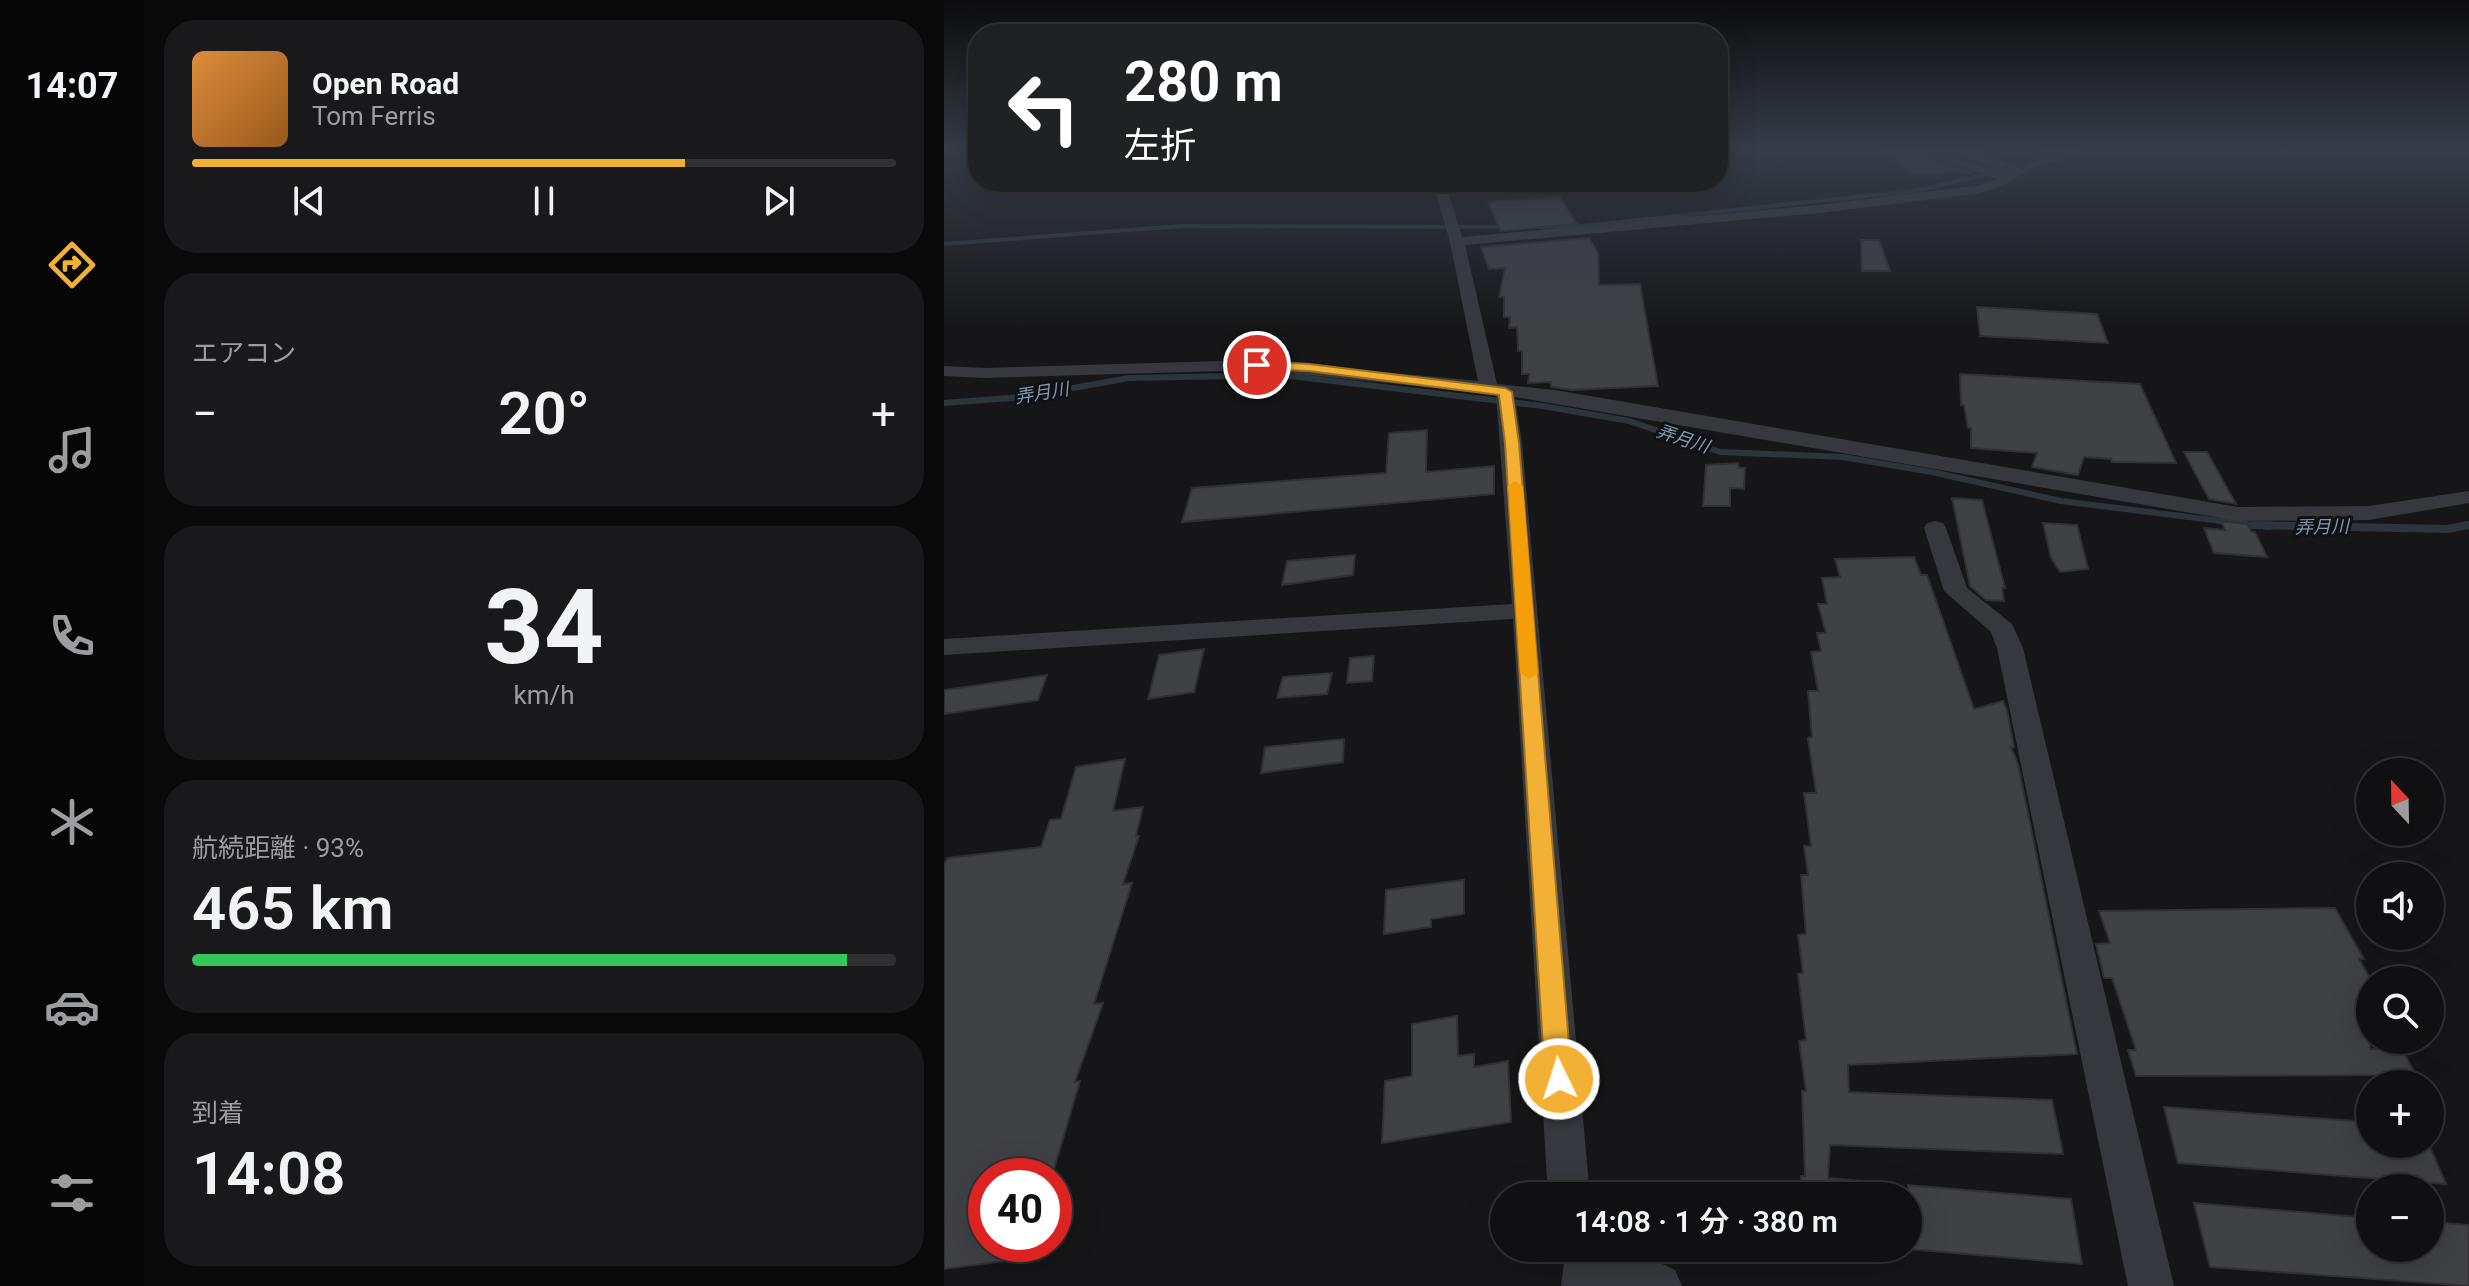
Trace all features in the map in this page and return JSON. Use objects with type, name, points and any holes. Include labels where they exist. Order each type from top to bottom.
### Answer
[{"type":"street","points":[[1447,210],[1512,443],[1568,1182]]},
{"type":"street","points":[[1457,242],[1797,210]]},
{"type":"street","points":[[944,371],[985,373],[1257,365],[1309,367],[1570,399],[2238,514],[2369,513],[2469,497]]},
{"type":"street","points":[[1935,528],[1956,591],[2003,629],[2010,648],[2151,1286]]},
{"type":"street","points":[[944,647],[1525,611]]},
{"type":"street","points":[[1590,1262],[1659,1286]]},
{"type":"building","points":[[1491,210],[1568,210],[1577,224],[1500,231]]},
{"type":"building","points":[[1589,238],[1598,254],[1599,285],[1640,284],[1658,386],[1572,390],[1551,387],[1551,382],[1528,383],[1529,374],[1522,374],[1522,351],[1518,351],[1517,327],[1509,328],[1510,317],[1504,317],[1504,297],[1499,297],[1505,268],[1489,269],[1481,247]]},
{"type":"building","points":[[1861,240],[1879,240],[1890,271],[1862,271]]},
{"type":"building","points":[[1977,307],[2097,314],[2108,343],[1980,336]]},
{"type":"building","points":[[1960,374],[2140,384],[2176,463],[2112,462],[2111,459],[2084,457],[2078,475],[2032,467],[2037,453],[1971,448],[1971,428],[1968,428],[1964,405],[1961,405]]},
{"type":"building","points":[[1427,430],[1426,472],[1494,466],[1494,494],[1182,522],[1192,488],[1386,473],[1389,433]]},
{"type":"building","points":[[2184,452],[2207,452],[2236,504],[2209,499]]},
{"type":"building","points":[[1738,463],[1739,468],[1745,468],[1744,489],[1730,488],[1730,506],[1703,506],[1706,465]]},
{"type":"building","points":[[1952,498],[1982,500],[2005,588],[2002,588],[2004,601],[1986,600],[1970,586]]},
{"type":"building","points":[[2221,521],[2247,524],[2255,532],[2267,557],[2214,553],[2204,528],[2225,530]]},
{"type":"building","points":[[2043,523],[2077,525],[2088,569],[2060,572],[2051,558]]},
{"type":"building","points":[[1355,555],[1353,575],[1282,585],[1287,561]]},
{"type":"building","points":[[1914,557],[1921,575],[1927,575],[1974,709],[2003,701],[2077,1054],[1848,1065],[1849,1092],[2052,1100],[2063,1154],[1830,1145],[1828,1178],[1862,1182],[1801,1182],[1801,1176],[1805,1176],[1802,1091],[1806,1091],[1799,1041],[1806,1040],[1798,974],[1803,973],[1798,935],[1806,934],[1801,875],[1808,875],[1804,846],[1811,846],[1804,793],[1816,793],[1808,738],[1812,737],[1808,691],[1818,691],[1811,652],[1821,651],[1817,633],[1826,633],[1818,604],[1827,604],[1822,578],[1840,577],[1835,559]]},
{"type":"building","points":[[1204,649],[1194,692],[1148,699],[1159,655]]},
{"type":"building","points":[[1374,656],[1372,681],[1347,683],[1350,658]]},
{"type":"building","points":[[1332,673],[1327,694],[1277,698],[1283,677]]},
{"type":"building","points":[[1047,675],[1038,700],[944,714],[944,690]]},
{"type":"building","points":[[1344,739],[1343,762],[1261,773],[1265,747]]},
{"type":"building","points":[[1125,759],[1113,811],[1143,807],[1136,836],[1139,836],[1123,884],[1132,883],[1094,1004],[1103,1003],[1075,1082],[1080,1081],[1057,1158],[968,1158],[968,1262],[997,1262],[944,1269],[944,865],[947,858],[1041,847],[1050,820],[1061,819],[1076,767]]},
{"type":"building","points":[[1464,880],[1464,914],[1431,919],[1431,927],[1384,934],[1386,890]]},
{"type":"building","points":[[2335,908],[2356,950],[2364,959],[2359,959],[2363,966],[2356,966],[2356,1054],[2405,1054],[2413,1070],[2356,1070],[2356,1075],[2136,1076],[2128,1050],[2136,1050],[2112,978],[2104,978],[2096,944],[2110,943],[2099,911]]},
{"type":"building","points":[[1457,1016],[1458,1056],[1474,1054],[1474,1067],[1508,1061],[1511,1122],[1382,1143],[1385,1081],[1412,1076],[1412,1024]]},
{"type":"building","points":[[2164,1107],[2356,1121],[2356,1158],[2435,1158],[2442,1174],[2356,1174],[2356,1177],[2178,1163]]},
{"type":"building","points":[[1922,1186],[2071,1199],[2082,1264],[1922,1250]]},
{"type":"building","points":[[2194,1203],[2356,1217],[2356,1262],[2444,1262],[2444,1223],[2469,1225],[2469,1286],[2210,1267]]},
{"type":"waterway","points":[[1540,227],[1583,226],[1734,210]]},
{"type":"waterway","points":[[944,244],[1182,226],[1506,227]]},
{"type":"waterway","name":"弄月川","points":[[944,403],[1023,397],[1129,378],[1282,375],[1543,406],[1629,421],[1720,452],[1843,457],[1932,472],[2061,501],[2253,525]]},
{"type":"waterway","name":"弄月川","points":[[2253,525],[2448,529],[2463,526]]},
{"type":"waterway","name":"弄月川","points":[[2253,525],[2269,527]]},
{"type":"waterway","name":"弄月川","points":[[2463,526],[2468,525]]},
{"type":"waterway","name":"弄月川","points":[[2463,526],[2469,525]]},
{"type":"waterway","name":"弄月川","points":[[2457,527],[2463,526]]},
{"type":"slow traffic","points":[[1515,486],[1529,673]]},
{"type":"route","points":[[1257,365],[1309,367],[1505,392],[1512,443],[1559,1079]]}]
